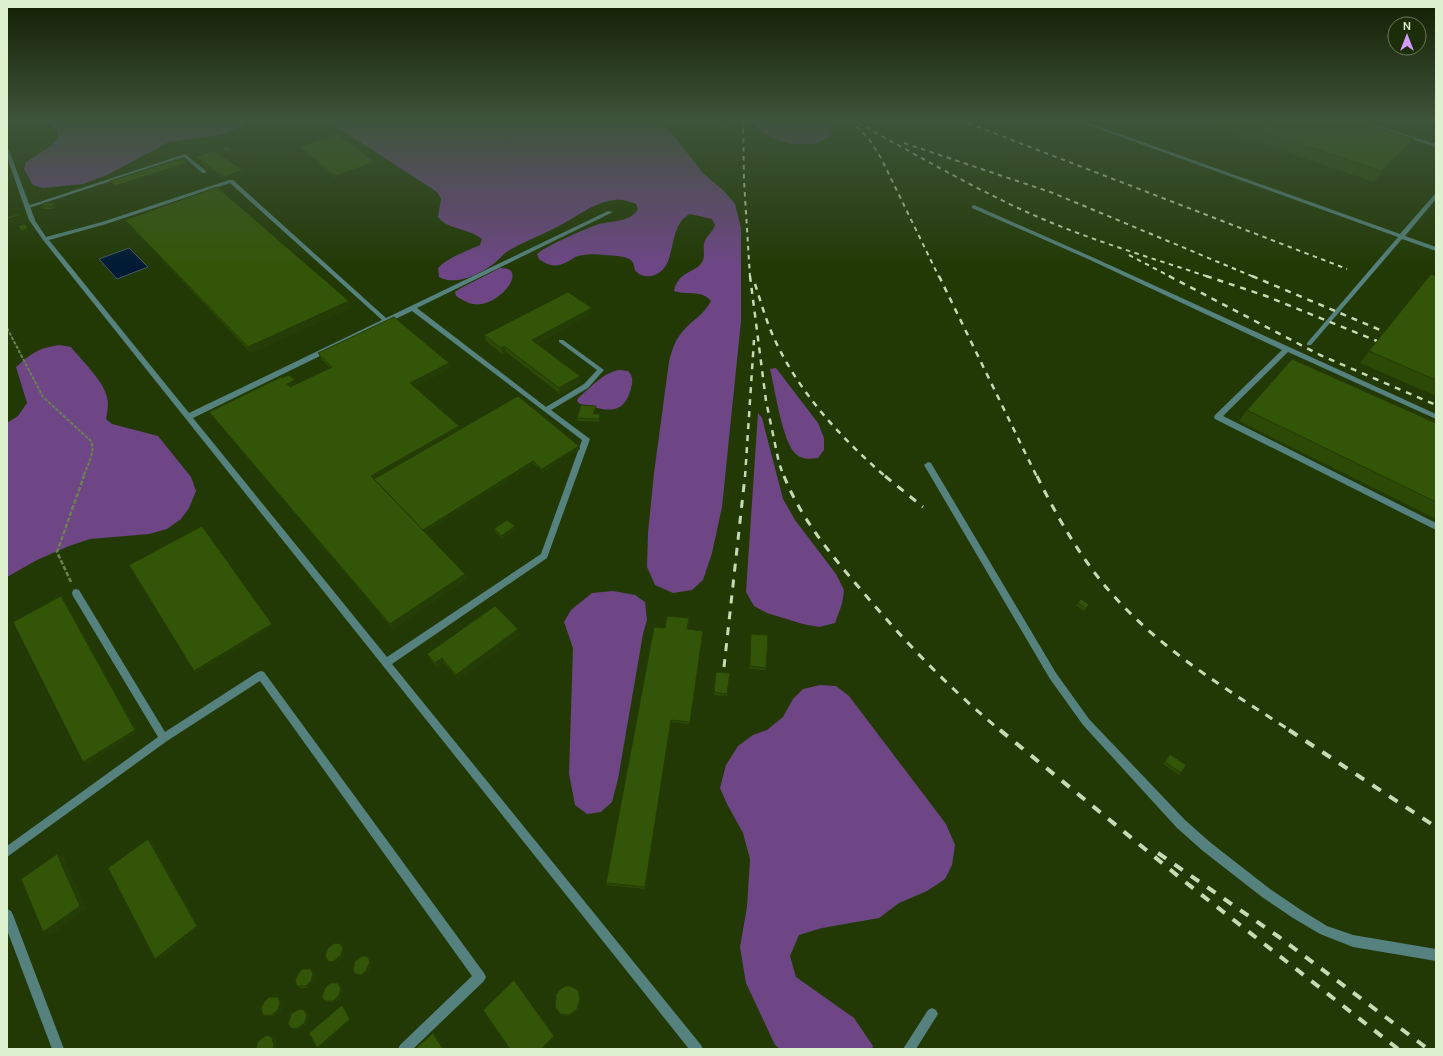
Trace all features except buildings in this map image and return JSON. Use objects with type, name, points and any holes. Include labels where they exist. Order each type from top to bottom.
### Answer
[{"type":"street","points":[[14,169],[32,220],[45,239],[697,1049]]},
{"type":"street","points":[[27,207],[142,169]]},
{"type":"street","points":[[201,169],[204,172]]},
{"type":"street","points":[[1214,169],[1436,249]]},
{"type":"street","points":[[45,239],[104,223],[231,181],[386,321]]},
{"type":"street","points":[[1309,344],[1436,196]]},
{"type":"street","points":[[974,207],[1100,261],[1286,350],[1436,417]]},
{"type":"street","points":[[188,416],[610,212]]},
{"type":"street","points":[[386,663],[544,556],[586,439],[413,308]]},
{"type":"street","points":[[546,410],[586,386],[601,370],[561,341]]},
{"type":"street","points":[[1286,350],[1218,417],[1436,527]]},
{"type":"street","points":[[928,465],[1068,699],[1086,722],[1181,824],[1207,847],[1266,893],[1324,930],[1353,941],[1436,955]]},
{"type":"street","points":[[76,592],[164,738]]},
{"type":"street","points":[[7,852],[164,738],[261,675],[480,977],[404,1049]]},
{"type":"street","points":[[7,915],[58,1049]]},
{"type":"street","points":[[909,1049],[932,1014]]},
{"type":"path","points":[[7,328],[43,397],[91,441],[93,446],[56,552],[76,592]]},
{"type":"shaded area","points":[[24,169],[118,169],[83,184],[43,188],[33,185]]},
{"type":"shaded area","points":[[402,169],[700,169],[724,191],[735,204],[741,228],[741,321],[722,507],[712,553],[703,580],[692,590],[673,593],[655,585],[647,567],[648,533],[654,473],[670,358],[674,345],[680,334],[705,310],[711,301],[703,295],[674,291],[676,284],[680,279],[697,267],[703,260],[705,241],[715,225],[712,219],[690,214],[683,219],[678,226],[668,262],[664,269],[651,276],[640,274],[635,270],[632,261],[619,256],[598,254],[577,256],[563,264],[556,266],[549,265],[539,259],[537,254],[542,250],[576,233],[599,224],[626,219],[638,209],[636,204],[626,200],[618,200],[607,201],[591,207],[555,228],[519,245],[506,253],[492,265],[473,276],[459,280],[452,280],[439,277],[438,268],[453,257],[480,245],[482,239],[477,235],[447,224],[438,217],[441,199],[437,192]]},
{"type":"shaded area","points":[[500,268],[509,269],[512,274],[512,280],[508,288],[501,295],[483,304],[466,302],[456,296],[455,292],[461,288]]},
{"type":"shaded area","points":[[60,345],[71,347],[101,384],[108,400],[106,419],[112,424],[158,436],[191,477],[196,491],[189,508],[181,519],[167,529],[149,534],[90,539],[69,546],[37,560],[7,577],[7,423],[18,416],[27,403],[16,367],[36,352]]},
{"type":"shaded area","points":[[776,368],[818,423],[824,438],[824,450],[818,458],[809,459],[800,457],[790,446],[783,426],[770,369]]},
{"type":"shaded area","points":[[614,371],[628,371],[632,379],[632,385],[623,405],[611,410],[580,404],[577,401],[578,398],[603,377]]},
{"type":"shaded area","points":[[758,413],[762,418],[783,499],[795,520],[836,574],[844,590],[842,604],[835,623],[819,627],[803,624],[767,613],[754,606],[746,592]]},
{"type":"shaded area","points":[[613,591],[635,595],[645,602],[647,620],[643,634],[618,779],[612,802],[601,812],[587,814],[575,805],[569,774],[573,648],[564,622],[571,610],[592,593]]},
{"type":"shaded area","points":[[820,685],[836,686],[849,696],[946,824],[955,845],[952,865],[945,879],[927,891],[899,903],[879,918],[822,928],[799,935],[790,956],[796,977],[854,1018],[873,1046],[872,1049],[780,1049],[775,1045],[746,983],[740,947],[747,907],[750,859],[743,833],[720,788],[726,765],[738,746],[753,735],[767,730],[783,717],[793,699],[803,689]]},
{"type":"water","points":[[129,248],[148,267],[117,279],[99,259]]},
{"type":"railway","points":[[744,169],[750,277]]},
{"type":"railway","points":[[886,169],[939,277]]},
{"type":"railway","points":[[942,169],[1015,207],[1059,226],[1101,242],[1209,277]]},
{"type":"railway","points":[[982,169],[1053,193],[1254,277]]},
{"type":"railway","points":[[1088,169],[1347,269]]},
{"type":"railway","points":[[1129,255],[1171,277]]},
{"type":"railway","points":[[750,276],[766,401],[779,463],[784,477]]},
{"type":"railway","points":[[939,276],[1037,477]]},
{"type":"railway","points":[[1169,276],[1320,355],[1436,405]]},
{"type":"railway","points":[[1252,276],[1385,332]]},
{"type":"railway","points":[[1209,277],[1266,296],[1377,341]]},
{"type":"railway","points":[[755,284],[771,332],[784,358],[796,377],[822,414],[853,447],[886,477]]},
{"type":"railway","points":[[745,477],[754,340]]},
{"type":"railway","points":[[724,667],[745,476]]},
{"type":"railway","points":[[784,476],[808,522],[851,578],[928,664],[964,699],[1001,731]]},
{"type":"railway","points":[[885,476],[923,507]]},
{"type":"railway","points":[[1037,476],[1065,529],[1087,563],[1126,609],[1164,644],[1184,659],[1226,689],[1291,731]]},
{"type":"railway","points":[[1000,730],[1184,881],[1398,1049]]},
{"type":"railway","points":[[1289,730],[1436,827]]},
{"type":"railway","points":[[1158,853],[1279,937],[1428,1049]]}]
